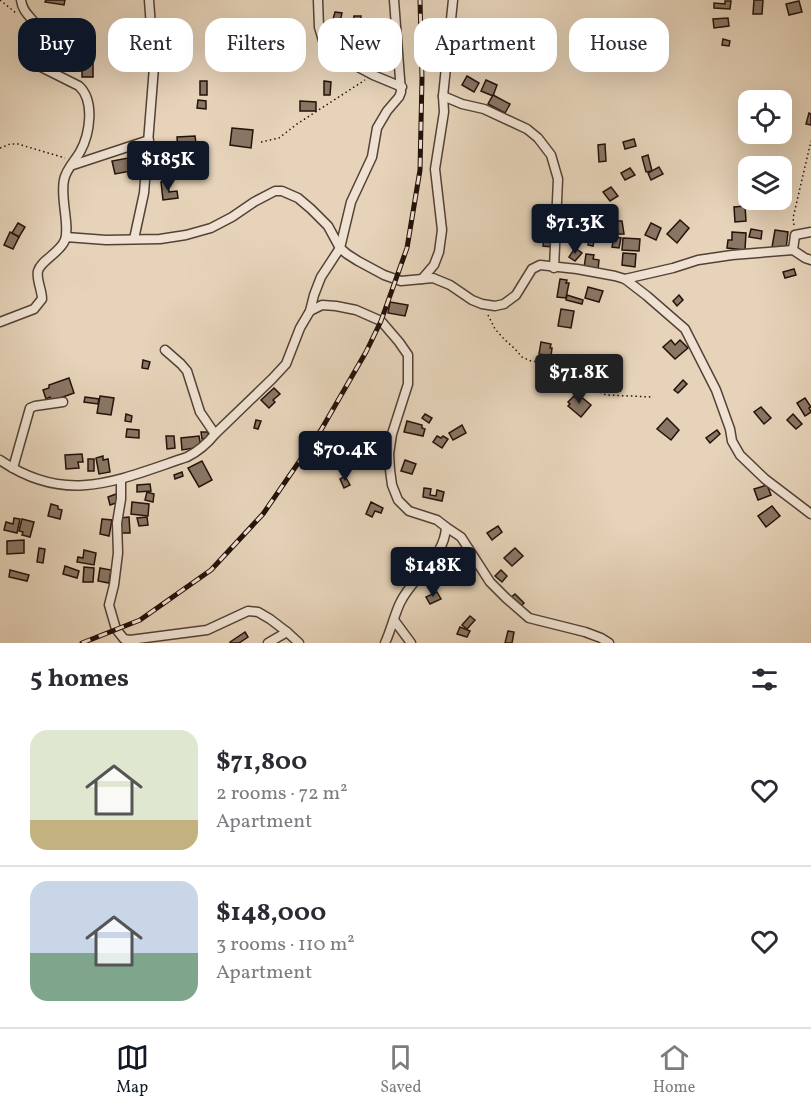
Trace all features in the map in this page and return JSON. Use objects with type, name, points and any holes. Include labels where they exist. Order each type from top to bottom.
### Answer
[{"type":"street","points":[[0,322],[34,309],[42,299],[39,269],[62,246],[66,237],[64,179],[81,150],[87,134],[89,114],[87,96],[79,86],[37,63],[34,57],[38,32],[36,24],[25,12],[21,0]]},
{"type":"street","points":[[134,239],[144,193],[154,67],[148,0]]},
{"type":"street","points":[[318,0],[319,27],[325,47],[373,75],[402,87]]},
{"type":"street","points":[[0,460],[37,480],[58,484],[92,485],[121,480],[187,457],[202,448],[285,364],[310,311],[321,277],[340,248],[351,202],[372,157],[377,128],[387,111],[399,98],[402,87],[394,0]]},
{"type":"street","points":[[422,279],[434,265],[439,252],[442,230],[435,169],[444,112],[443,96],[453,0]]},
{"type":"street","points":[[443,96],[462,104],[484,109],[527,129],[538,138],[551,155],[558,179],[554,268]]},
{"type":"street","points":[[73,164],[149,140]]},
{"type":"street","points":[[66,237],[106,240],[160,239],[186,235],[210,228],[254,202],[275,191],[282,190],[298,198],[311,209],[328,226],[340,248],[358,261],[401,281],[433,278],[482,304],[495,306],[504,304],[516,295],[532,269],[540,266],[577,269],[625,279],[685,329],[716,390],[732,441],[740,455],[765,479],[811,514]]},
{"type":"street","points":[[793,250],[795,235],[811,232]]},
{"type":"street","points":[[625,279],[698,260],[732,255],[793,250],[811,260]]},
{"type":"street","points":[[310,311],[322,305],[336,306],[356,310],[381,321],[408,355],[408,384],[392,434],[390,454],[392,484],[398,500],[409,511],[437,520],[461,537],[490,582],[529,618],[585,632],[609,643]]},
{"type":"street","points":[[165,350],[187,371],[200,412],[215,434]]},
{"type":"street","points":[[12,468],[30,408],[35,405],[63,402]]},
{"type":"street","points":[[121,480],[117,523],[118,553],[109,605],[116,629],[124,639],[133,641],[207,630],[248,611],[258,612],[299,643]]},
{"type":"street","points":[[385,643],[399,604],[442,544],[446,536],[446,527]]},
{"type":"street","points":[[394,620],[411,643]]},
{"type":"street","points":[[268,643],[287,632]]},
{"type":"path","points":[[261,142],[279,138],[373,75]]},
{"type":"path","points":[[795,235],[793,218],[811,141]]},
{"type":"path","points":[[0,148],[18,144],[73,164]]},
{"type":"path","points":[[482,304],[495,329],[522,357],[547,363],[564,361],[581,367],[592,389],[606,395],[652,397]]},
{"type":"building","points":[[46,0],[65,0],[64,5],[45,2]]},
{"type":"building","points":[[754,0],[763,0],[762,14],[753,14]]},
{"type":"building","points":[[725,1],[731,1],[730,9],[714,8],[714,3],[725,4]]},
{"type":"building","points":[[799,1],[802,12],[789,15],[786,4]]},
{"type":"building","points":[[335,12],[342,13],[341,18],[333,18]]},
{"type":"building","points":[[728,18],[729,26],[714,28],[713,19]]},
{"type":"building","points":[[723,39],[730,41],[729,46],[722,45]]},
{"type":"building","points":[[82,72],[93,72],[93,77],[82,77]]},
{"type":"building","points":[[467,76],[479,83],[474,92],[462,85]]},
{"type":"building","points":[[486,80],[497,85],[493,96],[481,91]]},
{"type":"building","points":[[200,81],[207,81],[207,95],[200,95]]},
{"type":"building","points":[[324,81],[331,82],[330,95],[324,95]]},
{"type":"building","points":[[493,95],[510,104],[505,113],[488,104]]},
{"type":"building","points":[[198,100],[206,101],[206,109],[197,108]]},
{"type":"building","points":[[300,101],[316,102],[316,111],[300,111]]},
{"type":"building","points":[[809,113],[811,114],[811,125],[806,124]]},
{"type":"building","points":[[232,128],[253,130],[251,148],[230,145]]},
{"type":"building","points":[[195,136],[197,151],[178,152],[177,137]]},
{"type":"building","points":[[634,139],[636,146],[625,149],[623,142]]},
{"type":"building","points":[[605,144],[606,161],[599,162],[598,145]]},
{"type":"building","points":[[196,154],[196,171],[170,171],[169,155]]},
{"type":"building","points":[[648,155],[652,171],[646,172],[642,157]]},
{"type":"building","points":[[128,158],[131,171],[115,174],[112,161]]},
{"type":"building","points":[[659,167],[663,174],[651,180],[648,173]]},
{"type":"building","points":[[630,168],[635,175],[625,180],[621,173]]},
{"type":"building","points":[[168,181],[169,192],[177,191],[178,198],[163,200],[161,182]]},
{"type":"building","points":[[611,187],[618,196],[610,201],[603,192]]},
{"type":"building","points":[[734,207],[738,207],[738,210],[745,210],[746,221],[735,222]]},
{"type":"building","points":[[680,220],[689,228],[677,243],[667,234]]},
{"type":"building","points":[[616,221],[622,221],[624,234],[618,234]]},
{"type":"building","points":[[18,223],[25,227],[19,237],[12,233]]},
{"type":"building","points":[[651,223],[661,228],[656,240],[645,235]]},
{"type":"building","points":[[601,224],[607,225],[605,234],[599,233]]},
{"type":"building","points":[[751,229],[762,231],[761,239],[749,237]]},
{"type":"building","points":[[775,230],[788,232],[786,249],[772,247]]},
{"type":"building","points":[[10,232],[19,237],[13,249],[4,245]]},
{"type":"building","points":[[732,232],[746,233],[745,250],[727,248],[728,240],[732,240]]},
{"type":"building","points":[[590,235],[595,236],[593,246],[588,245]]},
{"type":"building","points":[[544,237],[553,239],[552,247],[543,246]]},
{"type":"building","points":[[614,237],[621,238],[619,248],[612,247]]},
{"type":"building","points":[[623,238],[640,239],[639,251],[622,250]]},
{"type":"building","points":[[575,248],[582,253],[575,261],[569,257]]},
{"type":"building","points":[[623,253],[636,254],[635,267],[622,265]]},
{"type":"building","points":[[586,254],[594,255],[593,259],[599,260],[598,270],[584,268]]},
{"type":"building","points":[[794,269],[796,275],[785,278],[783,272]]},
{"type":"building","points":[[560,279],[567,280],[566,283],[569,283],[566,298],[557,297]]},
{"type":"building","points":[[588,287],[603,291],[599,302],[585,298]]},
{"type":"building","points":[[567,295],[583,300],[582,304],[566,300]]},
{"type":"building","points":[[679,295],[683,300],[677,306],[673,301]]},
{"type":"building","points":[[390,302],[408,305],[405,316],[388,313]]},
{"type":"building","points":[[561,309],[574,311],[571,328],[558,326]]},
{"type":"building","points":[[671,340],[675,345],[680,340],[688,348],[675,359],[663,347]]},
{"type":"building","points":[[541,342],[551,344],[551,356],[539,354]]},
{"type":"building","points":[[143,360],[150,362],[148,369],[142,368]]},
{"type":"building","points":[[69,378],[74,393],[52,401],[50,397],[46,399],[43,390],[49,388],[49,385]]},
{"type":"building","points":[[683,380],[687,384],[678,393],[674,390]]},
{"type":"building","points":[[274,388],[280,394],[269,408],[261,400]]},
{"type":"building","points":[[579,395],[591,405],[581,417],[568,406],[570,404],[568,402],[574,396],[576,398]]},
{"type":"building","points":[[100,396],[114,398],[111,415],[97,413]]},
{"type":"building","points":[[85,397],[99,399],[98,404],[84,402]]},
{"type":"building","points":[[805,398],[811,407],[809,408],[811,412],[805,416],[797,403]]},
{"type":"building","points":[[761,407],[771,418],[764,424],[754,412]]},
{"type":"building","points":[[126,414],[132,416],[131,422],[125,421]]},
{"type":"building","points":[[425,414],[432,418],[429,423],[422,418]]},
{"type":"building","points":[[793,414],[802,424],[796,429],[787,420]]},
{"type":"building","points":[[667,418],[679,430],[671,440],[657,429]]},
{"type":"building","points":[[256,420],[261,421],[258,429],[254,428]]},
{"type":"building","points":[[407,421],[422,425],[425,429],[423,436],[404,432]]},
{"type":"building","points":[[462,425],[466,433],[453,440],[449,433]]},
{"type":"building","points":[[127,429],[139,430],[139,438],[126,437]]},
{"type":"building","points":[[717,430],[720,434],[710,443],[706,438]]},
{"type":"building","points":[[201,432],[208,432],[209,438],[202,439]]},
{"type":"building","points":[[166,436],[174,436],[175,448],[167,449]]},
{"type":"building","points":[[199,436],[201,447],[182,450],[181,438]]},
{"type":"building","points":[[437,436],[448,439],[442,448],[433,442]]},
{"type":"building","points":[[82,454],[83,462],[78,462],[79,468],[66,469],[65,455]]},
{"type":"building","points":[[103,456],[103,460],[108,459],[110,472],[99,474],[96,458]]},
{"type":"building","points":[[88,459],[94,459],[94,471],[88,471]]},
{"type":"building","points":[[405,460],[416,464],[412,474],[401,471]]},
{"type":"building","points":[[202,461],[212,480],[199,487],[188,468]]},
{"type":"building","points":[[182,472],[183,476],[175,479],[174,475]]},
{"type":"building","points":[[345,476],[350,485],[344,488],[340,479]]},
{"type":"building","points":[[150,484],[151,491],[137,492],[137,485]]},
{"type":"building","points":[[767,485],[771,495],[758,500],[754,489]]},
{"type":"building","points":[[424,488],[431,489],[430,495],[436,496],[437,490],[444,492],[442,501],[423,497]]},
{"type":"building","points":[[147,492],[154,494],[153,502],[145,500]]},
{"type":"building","points":[[116,494],[119,502],[110,505],[108,497]]},
{"type":"building","points":[[132,502],[149,504],[148,516],[131,514]]},
{"type":"building","points":[[371,502],[383,508],[381,513],[375,511],[372,517],[366,514]]},
{"type":"building","points":[[51,504],[62,510],[60,519],[48,516]]},
{"type":"building","points":[[772,506],[780,516],[766,527],[758,516]]},
{"type":"building","points":[[129,517],[130,533],[121,533],[120,518]]},
{"type":"building","points":[[147,517],[148,525],[139,526],[137,518]]},
{"type":"building","points":[[14,518],[20,519],[17,533],[4,530],[6,522],[13,524]]},
{"type":"building","points":[[22,519],[34,522],[30,537],[22,535],[23,532],[19,531]]},
{"type":"building","points":[[102,519],[112,520],[109,536],[100,534]]},
{"type":"building","points":[[498,526],[502,532],[492,540],[487,533]]},
{"type":"building","points":[[24,540],[24,553],[7,554],[7,541]]},
{"type":"building","points":[[39,548],[45,549],[43,563],[37,562]]},
{"type":"building","points":[[515,548],[523,556],[512,566],[504,558]]},
{"type":"building","points":[[84,550],[96,553],[94,565],[77,562],[78,557],[83,558]]},
{"type":"building","points":[[450,557],[461,568],[447,583],[432,570],[437,564],[441,568]]},
{"type":"building","points":[[65,566],[79,571],[77,578],[63,574]]},
{"type":"building","points":[[84,567],[94,568],[93,582],[83,582]]},
{"type":"building","points":[[100,568],[111,570],[109,583],[98,581]]},
{"type":"building","points":[[10,570],[29,575],[27,581],[9,577]]},
{"type":"building","points":[[501,570],[507,576],[502,582],[495,576]]},
{"type":"building","points":[[437,592],[441,599],[430,604],[426,597]]},
{"type":"building","points":[[515,594],[524,603],[518,609],[509,599]]},
{"type":"building","points":[[470,616],[475,620],[467,629],[462,625]]},
{"type":"building","points":[[460,627],[470,631],[467,637],[457,634]]},
{"type":"building","points":[[508,631],[514,632],[512,643],[505,643]]},
{"type":"building","points":[[245,632],[248,637],[239,643],[230,642]]},
{"type":"railway","points":[[82,643],[140,620],[211,570],[263,514],[321,430],[366,352],[381,321],[407,248],[420,170],[422,78],[420,0]]}]
